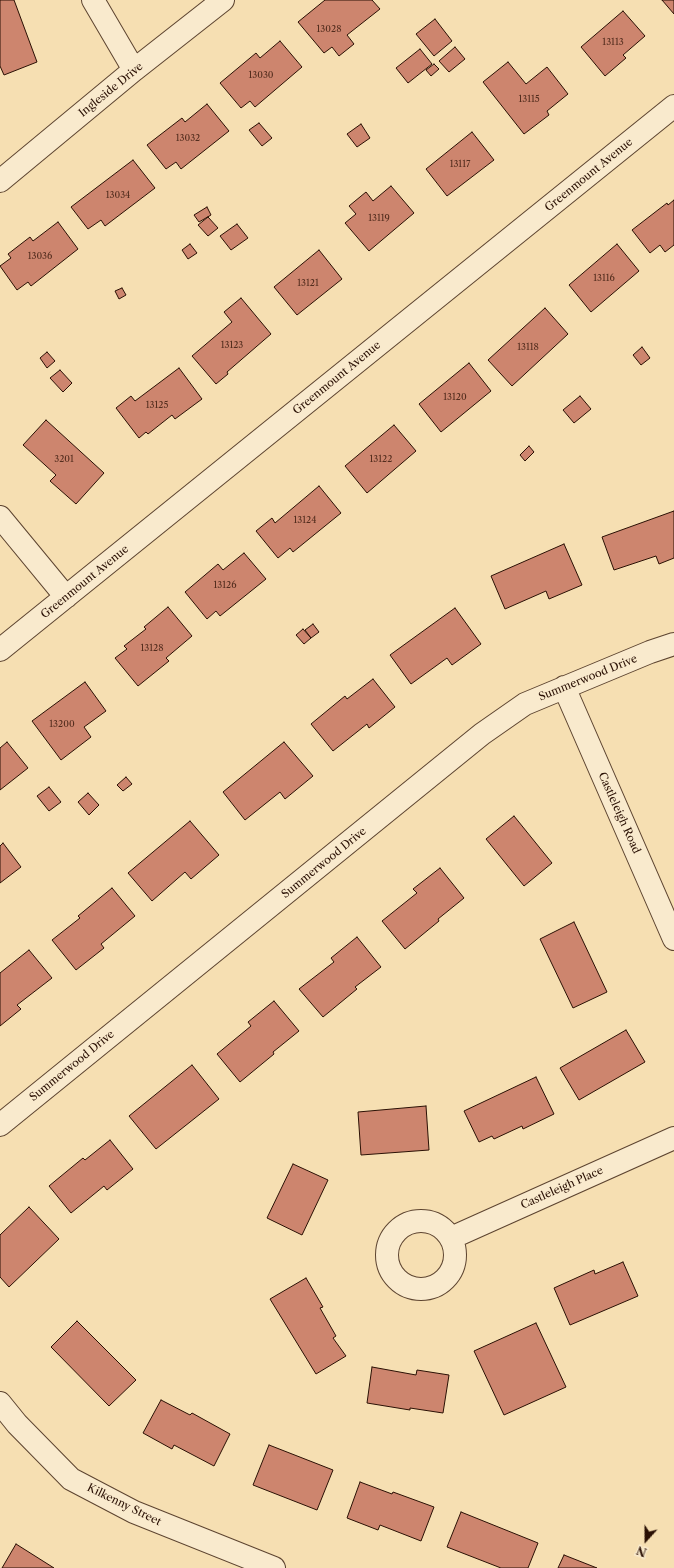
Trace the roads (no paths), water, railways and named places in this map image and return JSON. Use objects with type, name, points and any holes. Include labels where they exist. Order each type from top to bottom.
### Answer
[{"type":"street","points":[[93,0],[134,70]]},
{"type":"street","name":"Ingleside Drive","points":[[0,181],[134,70],[222,0]]},
{"type":"street","name":"Greenmount Avenue","points":[[0,650],[674,106]]},
{"type":"street","points":[[0,517],[66,596]]},
{"type":"street","name":"Summerwood Drive","points":[[0,1125],[482,734],[525,704],[650,652],[674,644]]},
{"type":"street","name":"Castleleigh Road","points":[[564,687],[674,939]]},
{"type":"street","name":"Castleleigh Place","points":[[451,1238],[674,1138]]},
{"type":"street","name":"Kilkenny Street","points":[[0,1403],[17,1424],[71,1479],[134,1512],[274,1568]]}]
